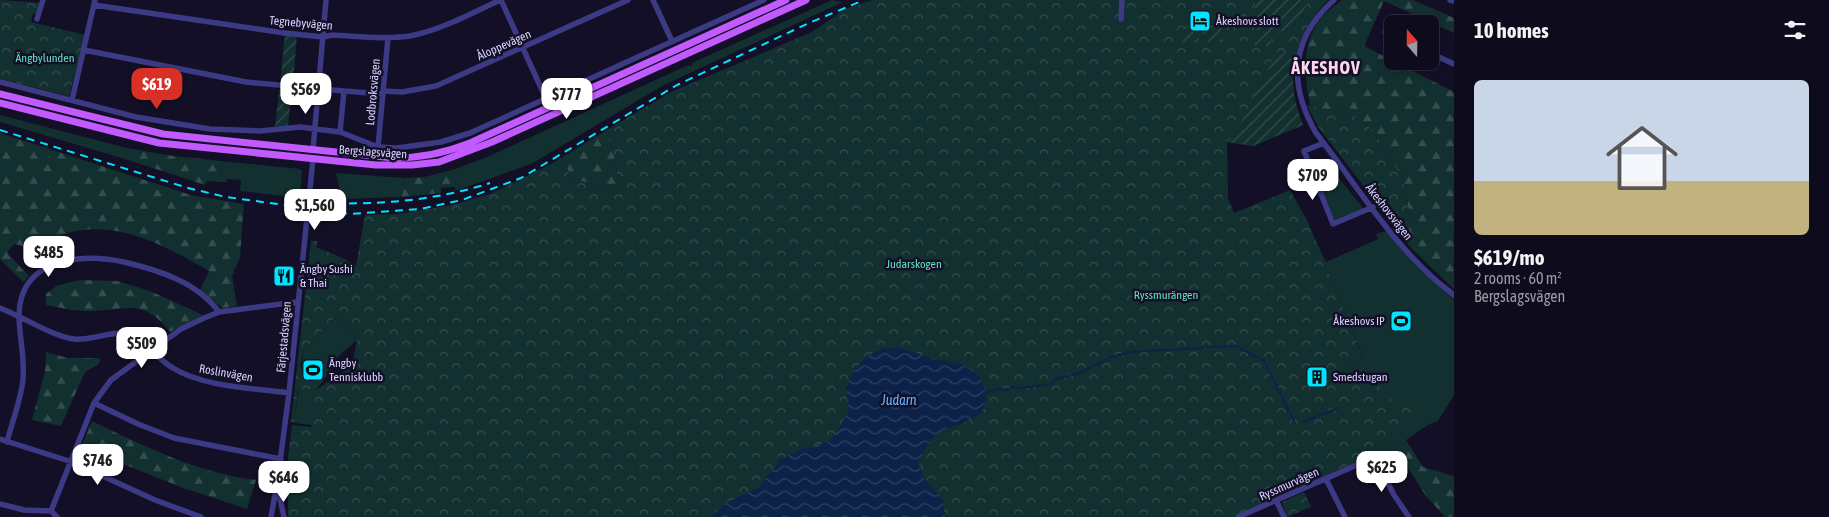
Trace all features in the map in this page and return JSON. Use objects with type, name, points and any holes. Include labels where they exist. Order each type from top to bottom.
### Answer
[{"type":"main road","name":"Bergslagsvägen","points":[[0,94],[163,134],[403,158],[433,155],[453,150],[786,0]]},
{"type":"main road","name":"Bergslagsvägen","points":[[0,103],[159,143],[394,166],[426,164],[458,156],[806,0]]},
{"type":"main road","points":[[313,150],[313,159]]},
{"type":"street","points":[[37,19],[43,0]]},
{"type":"street","points":[[313,150],[326,0]]},
{"type":"street","points":[[501,0],[546,99]]},
{"type":"street","name":"Tegnebyvägen","points":[[95,3],[323,37],[388,38],[411,36],[501,0]]},
{"type":"street","name":"Åloppevägen","points":[[84,50],[246,82],[344,91],[402,92],[436,86],[628,0]]},
{"type":"street","points":[[653,0],[672,41]]},
{"type":"street","name":"Bergslagsvägen","points":[[0,82],[136,117],[210,129],[260,131],[300,127],[340,132],[378,147],[416,146],[441,142],[470,133],[764,0]]},
{"type":"street","points":[[1120,19],[1122,0]]},
{"type":"street","name":"Åkeshovsvägen","points":[[1334,0],[1312,22],[1305,36],[1297,65],[1297,84],[1305,114],[1324,143],[1407,251],[1429,274],[1454,295]]},
{"type":"street","points":[[1450,0],[1454,1]]},
{"type":"street","points":[[72,100],[95,3]]},
{"type":"street","name":"Lodbroksvägen","points":[[378,147],[388,38]]},
{"type":"street","points":[[1439,57],[1454,64]]},
{"type":"street","points":[[340,132],[344,91]]},
{"type":"street","points":[[1324,143],[1304,151],[1334,224],[1373,207]]},
{"type":"street","name":"Färjestadsvägen","points":[[284,517],[276,485],[289,393],[313,159]]},
{"type":"street","points":[[7,442],[23,381],[24,361],[19,315],[21,298],[27,283],[36,273],[67,260],[89,258],[116,260],[153,269],[188,285],[210,301],[219,312]]},
{"type":"street","points":[[51,511],[94,403],[111,380],[181,328],[219,312],[297,302]]},
{"type":"street","name":"Roslinvägen","points":[[0,308],[62,336],[88,340],[123,334],[141,341],[173,368],[189,376],[289,393]]},
{"type":"street","points":[[94,403],[138,424],[174,438],[280,459]]},
{"type":"street","points":[[0,439],[72,462],[154,500],[202,517]]},
{"type":"street","name":"Ryssmurvägen","points":[[1238,517],[1277,502],[1376,458],[1394,495],[1408,517]]},
{"type":"street","points":[[1326,479],[1345,517]]},
{"type":"street","points":[[271,517],[276,485]]},
{"type":"street","points":[[1277,502],[1284,517]]},
{"type":"street","points":[[0,504],[24,510],[51,511],[58,517]]},
{"type":"green space","name":"Ängbylunden","points":[[0,0],[40,3],[38,13],[33,13],[31,22],[85,35],[69,96],[0,79]]},
{"type":"green space","points":[[832,0],[843,2],[664,85],[531,164],[455,191],[455,187],[452,187],[452,170],[485,158],[686,66],[692,66],[692,63]]},
{"type":"green space","name":"Judarskogen","points":[[872,0],[1328,0],[1307,28],[1295,59],[1294,91],[1303,125],[1253,146],[1227,142],[1228,198],[1234,213],[1290,190],[1308,222],[1363,357],[1350,363],[1356,378],[1374,374],[1383,395],[1419,414],[1384,448],[1375,454],[1233,517],[288,517],[288,457],[292,425],[311,427],[315,390],[298,388],[294,423],[291,422],[311,241],[318,241],[316,247],[345,259],[356,266],[365,215],[398,214],[452,205],[490,194],[551,164],[567,168],[571,178],[603,187],[612,194],[617,191],[620,183],[607,130],[671,92],[812,32],[845,9]],"holes":[[[339,315],[357,340],[352,366],[316,390],[313,380],[310,381],[300,367],[304,348],[317,339],[315,336],[327,327],[326,324]]]},
{"type":"green space","points":[[1255,0],[1308,0],[1308,3],[1293,30],[1273,32],[1270,46],[1255,46],[1255,35],[1264,36],[1264,30],[1255,30]]},
{"type":"green space","points":[[1342,0],[1413,0],[1454,18],[1454,33],[1439,26],[1439,15],[1415,15],[1384,1],[1364,46],[1384,56],[1384,70],[1411,70],[1454,92],[1454,289],[1412,249],[1408,232],[1410,217],[1403,179],[1374,131],[1354,116],[1310,105],[1306,82],[1307,49],[1315,28],[1328,11]]},
{"type":"green space","points":[[1221,25],[1222,42],[1206,42],[1205,34],[1199,34],[1199,42],[1183,43],[1184,26]]},
{"type":"green space","points":[[285,33],[297,34],[293,86],[280,85]]},
{"type":"green space","points":[[1296,52],[1293,70],[1294,89],[1297,109],[1303,125],[1253,146],[1227,142],[1234,136],[1273,60],[1280,54]]},
{"type":"green space","points":[[279,89],[292,90],[288,126],[275,128]]},
{"type":"green space","points":[[1310,105],[1354,116],[1374,131],[1403,179],[1410,217],[1408,232],[1412,249],[1319,128],[1307,106]]},
{"type":"green space","points":[[0,115],[127,148],[125,159],[0,122]]},
{"type":"green space","points":[[607,130],[620,183],[617,191],[612,194],[603,187],[571,178],[567,168],[551,164]]},
{"type":"green space","points":[[0,133],[191,195],[244,204],[240,257],[232,276],[237,306],[222,308],[200,290],[209,271],[146,239],[111,230],[76,231],[37,244],[22,246],[14,244],[7,253],[29,276],[23,282],[0,259]]},
{"type":"green space","points":[[127,148],[173,156],[221,161],[220,182],[207,181],[205,185],[125,159]]},
{"type":"green space","points":[[221,161],[300,169],[302,171],[300,198],[240,191],[241,180],[227,179],[226,182],[220,182]]},
{"type":"green space","points":[[1329,166],[1364,209],[1335,221],[1315,172]]},
{"type":"green space","points":[[452,170],[452,187],[441,188],[441,193],[402,197],[404,178],[424,177]]},
{"type":"green space","points":[[336,173],[404,178],[402,197],[342,199]]},
{"type":"green space","name":"Åkeshovs IP","points":[[1387,231],[1421,270],[1454,299],[1454,395],[1438,421],[1428,425],[1406,440],[1397,451],[1380,459],[1375,454],[1384,448],[1374,374],[1356,378],[1350,363],[1363,356],[1312,233],[1326,262],[1378,239],[1376,234]]},
{"type":"green space","points":[[80,280],[117,281],[150,291],[203,315],[170,332],[150,313],[141,309],[121,308],[80,311],[46,305],[46,294],[56,286]]},
{"type":"green space","name":"Ängby Tennisklubb","points":[[339,315],[357,340],[333,361],[335,364],[316,390],[312,425],[294,423],[304,348],[317,339],[315,336],[327,327],[326,324]]},
{"type":"green space","points":[[46,352],[68,358],[100,358],[99,364],[85,372],[61,426],[32,420],[45,371]]},
{"type":"green space","points":[[92,421],[151,449],[192,465],[256,480],[247,509],[183,488],[81,447]]},
{"type":"green space","points":[[1406,440],[1423,467],[1454,476],[1454,517],[1445,517],[1426,496],[1397,451]]},
{"type":"green space","points":[[1304,492],[1311,507],[1287,517],[1282,502]]},
{"type":"water","name":"Judarn","points":[[899,348],[966,366],[981,380],[986,391],[985,406],[982,411],[971,420],[946,429],[935,436],[918,462],[924,480],[931,485],[943,501],[945,517],[711,517],[724,504],[758,488],[781,459],[804,448],[828,442],[837,432],[849,411],[846,389],[854,370],[866,357],[882,349]]},
{"type":"waterway","points":[[1207,347],[1236,346],[1264,361],[1294,421]]},
{"type":"waterway","points":[[986,392],[1000,389],[1009,390],[1011,387],[1022,388],[1051,384],[1055,379],[1077,374],[1112,357],[1130,352],[1203,348]]},
{"type":"waterway","points":[[1303,422],[1338,408]]},
{"type":"railway","points":[[0,130],[188,188],[226,197],[351,214],[420,209],[462,200],[521,178],[677,85],[809,23],[864,0]]},
{"type":"railway","points":[[307,202],[377,203],[400,201],[445,195],[490,183]]},
{"type":"place","name":"Åkeshovs slott","points":[[1200,21]]},
{"type":"place","name":"Ängby Sushi & Thai","points":[[284,276]]},
{"type":"place","name":"Åkeshovs IP","points":[[1401,321]]},
{"type":"place","name":"Ängby Tennisklubb","points":[[313,370]]},
{"type":"place","name":"Smedstugan","points":[[1317,377]]},
{"type":"district","name":"ÅKESHOV","points":[[1326,67]]},
{"type":"park label","name":"Ryssmurängen","points":[[1166,295]]}]
